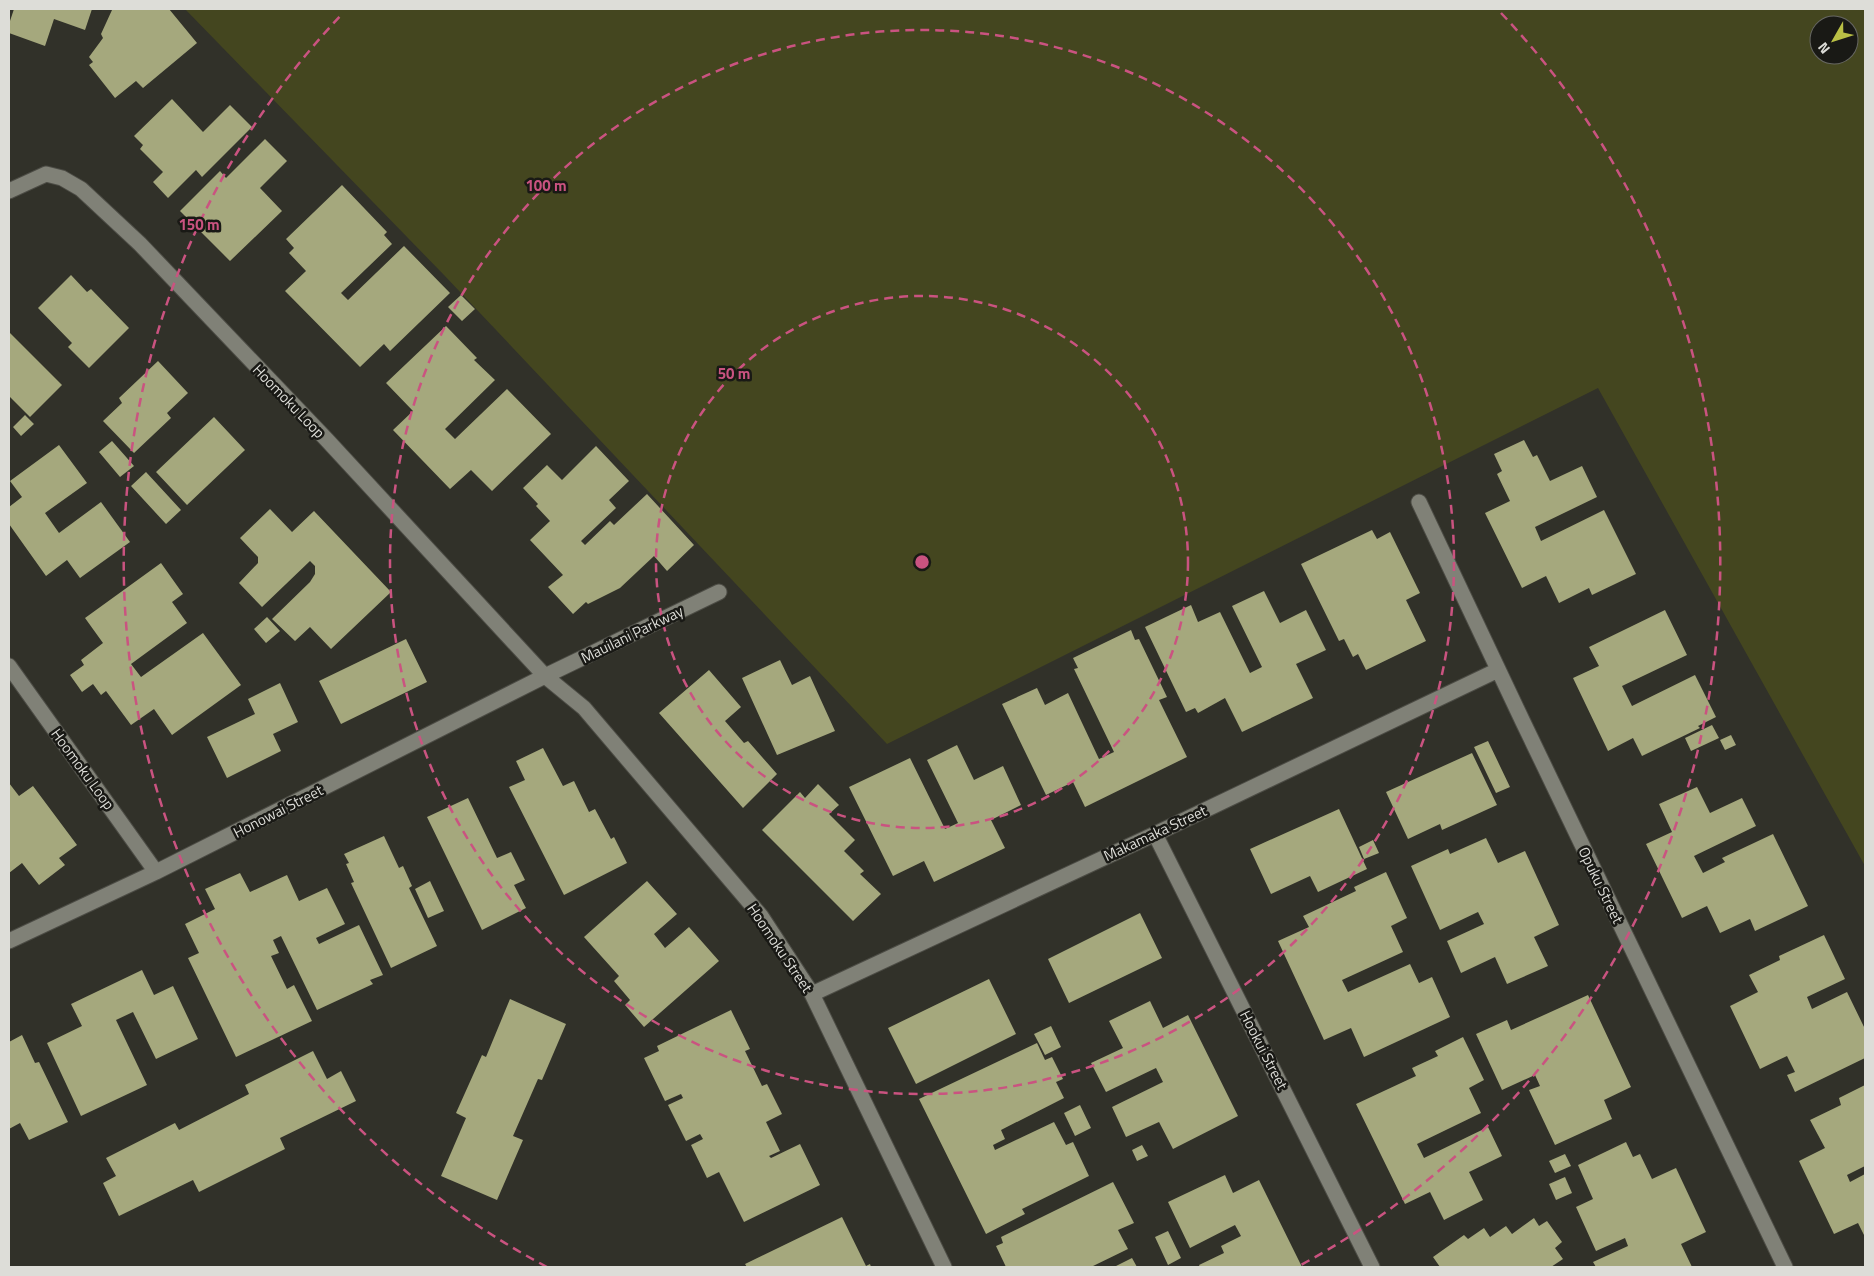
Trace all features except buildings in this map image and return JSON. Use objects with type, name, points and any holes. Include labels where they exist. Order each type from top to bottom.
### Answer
[{"type":"street","name":"Hoomoku Loop","points":[[9,191],[46,174],[62,178],[81,189],[140,244],[327,440],[545,676]]},
{"type":"street","name":"Opuku Street","points":[[1419,502],[1785,1267]]},
{"type":"street","name":"Mauilani Parkway","points":[[545,676],[719,592]]},
{"type":"street","name":"Hoomoku Loop","points":[[9,666],[156,872]]},
{"type":"street","name":"Makamaka Street","points":[[812,994],[1155,834],[1498,670]]},
{"type":"street","name":"Honowai Street","points":[[9,941],[156,872],[545,676]]},
{"type":"street","name":"Hoomoku Street","points":[[545,676],[584,708],[761,916],[812,994],[944,1267]]},
{"type":"street","name":"Hookui Street","points":[[1155,834],[1372,1267]]},
{"type":"green space","points":[[185,9],[1865,9],[1865,866],[1598,388],[887,744],[444,275]]}]
